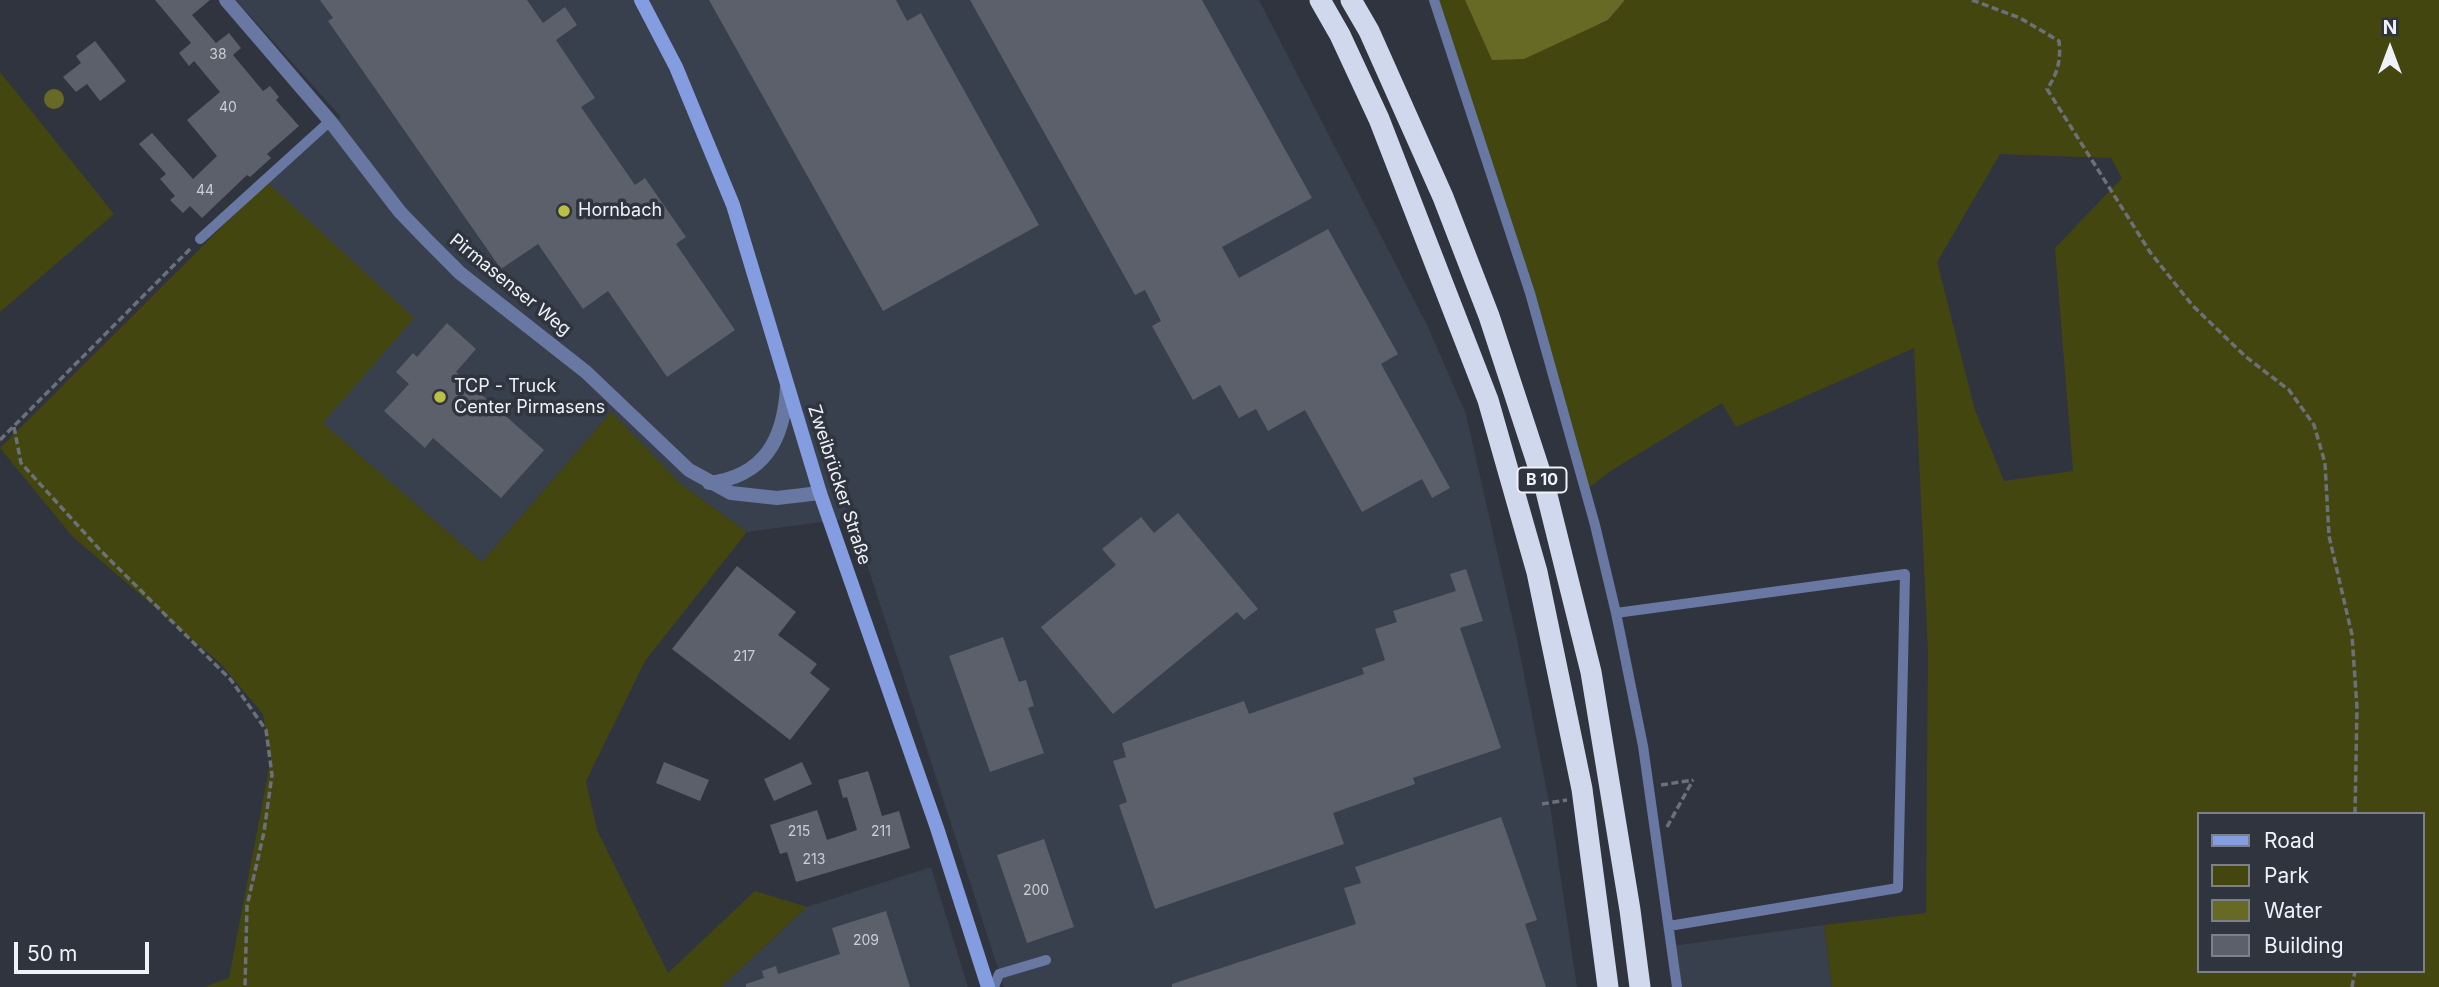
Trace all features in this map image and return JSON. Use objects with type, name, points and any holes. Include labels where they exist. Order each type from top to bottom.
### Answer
[{"type":"highway","name":"B 10","points":[[1320,0],[1340,35],[1379,119],[1492,413],[1537,572],[1582,789],[1608,987]]},
{"type":"highway","name":"B 10","points":[[1351,0],[1368,31],[1443,197],[1489,316],[1545,487],[1591,672],[1640,987]]},
{"type":"street","name":"Pirmasenser Weg","points":[[226,0],[330,121],[400,212],[460,273],[586,372],[688,470],[731,493],[777,498],[820,493]]},
{"type":"street","name":"Zweibrücker Straße","points":[[641,0],[676,67],[733,205],[820,493],[937,828],[988,987]]},
{"type":"street","points":[[709,483],[730,480],[746,472],[771,449],[782,423],[787,386]]},
{"type":"lane","points":[[1434,0],[1530,293],[1586,490],[1616,614],[1643,746],[1677,987]]},
{"type":"lane","points":[[200,239],[330,121]]},
{"type":"lane","points":[[1616,614],[1905,574],[1898,888],[1669,926]]},
{"type":"lane","points":[[994,987],[999,974],[1046,960]]},
{"type":"path","points":[[1972,0],[2020,18],[2059,41],[2061,55],[2057,75],[2047,89],[2150,252],[2192,305],[2246,357],[2289,390],[2314,425],[2325,463],[2329,536],[2353,635],[2357,708],[2355,812]]},
{"type":"path","points":[[0,440],[200,239]]},
{"type":"path","points":[[14,427],[21,463],[101,551],[231,680],[266,730],[272,775],[264,832],[247,906],[245,987]]},
{"type":"path","points":[[1656,830],[1666,829],[1693,780],[1668,783]]},
{"type":"shaded area","points":[[236,0],[1259,0],[1428,327],[1466,414],[1518,644],[1551,812],[1577,987],[1004,987],[852,518],[747,532],[682,485],[611,412],[482,562],[322,423],[267,182],[341,117]]},
{"type":"shaded area","points":[[931,867],[968,987],[721,987],[807,907]]},
{"type":"shaded area","points":[[1824,925],[1832,987],[1677,987],[1672,946]]},
{"type":"green space","points":[[1434,0],[1465,0],[1493,60],[1608,21],[1624,0],[2439,0],[2439,987],[1832,987],[1824,925],[1926,913],[1928,653],[1914,348],[1736,427],[1722,403],[1609,472],[1586,490],[1530,293]],"holes":[[[2000,154],[2111,158],[2122,178],[2055,248],[2073,471],[2004,481],[1975,410],[1937,262]]]},
{"type":"green space","points":[[0,72],[114,214],[0,312]]},
{"type":"green space","points":[[267,182],[414,318],[323,423],[482,562],[611,412],[682,485],[747,532],[645,661],[586,781],[597,830],[668,973],[755,891],[807,907],[721,987],[204,987],[229,978],[271,758],[263,714],[220,663],[72,536],[0,448]]},
{"type":"water","points":[[1465,0],[1624,1],[1608,20],[1524,59],[1492,60]]},
{"type":"water","points":[[50,89],[58,89],[64,99],[58,109],[50,109],[44,103],[44,95]]},
{"type":"building","points":[[155,0],[210,0],[192,15],[216,43],[229,33],[241,48],[233,55],[263,91],[270,86],[279,97],[276,100],[299,126],[267,154],[271,158],[250,177],[247,175],[202,218],[190,206],[183,213],[170,200],[175,196],[160,179],[166,174],[139,144],[152,133],[193,179],[217,156],[187,120],[220,92],[194,61],[189,66],[179,53],[191,43]]},
{"type":"building","name":"Hornbach","points":[[320,0],[527,0],[543,23],[565,7],[577,25],[556,40],[595,98],[581,107],[635,185],[645,178],[686,237],[676,244],[735,330],[667,377],[608,291],[583,309],[538,244],[501,269],[328,21],[333,18]]},
{"type":"building","points":[[709,0],[896,0],[907,21],[921,13],[1039,225],[883,311]]},
{"type":"building","points":[[970,0],[1202,0],[1312,198],[1222,247],[1239,278],[1328,229],[1398,354],[1381,364],[1450,488],[1432,498],[1422,479],[1362,512],[1305,410],[1268,431],[1256,409],[1239,418],[1220,385],[1193,400],[1152,326],[1161,321],[1145,290],[1135,295]]},
{"type":"building","points":[[95,41],[126,81],[100,101],[87,84],[76,92],[63,77],[81,63],[76,56]]},
{"type":"building","name":"TCP - Truck Center Pirmasens","points":[[447,323],[476,349],[456,372],[544,450],[501,498],[433,438],[425,448],[384,411],[409,384],[396,372],[413,353],[417,357]]},
{"type":"building","points":[[1178,513],[1258,609],[1244,620],[1237,612],[1113,714],[1041,627],[1116,565],[1102,549],[1141,517],[1154,533]]},
{"type":"building","points":[[737,566],[796,612],[778,635],[817,664],[810,673],[830,689],[790,740],[672,649]]},
{"type":"building","points":[[1466,569],[1483,621],[1460,628],[1501,748],[1413,778],[1415,784],[1333,813],[1344,844],[1155,909],[1119,805],[1127,802],[1113,761],[1126,757],[1122,743],[1244,701],[1249,714],[1364,674],[1362,668],[1385,660],[1375,629],[1397,622],[1393,611],[1456,591],[1450,574]]},
{"type":"building","points":[[1003,637],[1019,682],[1026,680],[1034,706],[1028,708],[1044,753],[990,772],[949,656]]},
{"type":"building","points":[[664,762],[709,780],[700,801],[656,783]]},
{"type":"building","points":[[802,762],[812,784],[774,801],[764,779]]},
{"type":"building","points":[[868,771],[882,816],[899,811],[910,848],[796,882],[787,852],[780,854],[770,825],[817,810],[827,840],[857,830],[847,797],[843,798],[838,780]]},
{"type":"building","points":[[1501,817],[1537,920],[1525,924],[1546,987],[1172,987],[1172,984],[1356,924],[1344,888],[1361,883],[1355,867]]},
{"type":"building","points":[[1044,839],[1074,927],[1027,943],[997,855]]},
{"type":"building","points":[[886,911],[910,987],[746,987],[746,984],[764,978],[762,971],[776,966],[778,974],[840,954],[832,928]]},
{"type":"place","name":"Hornbach","points":[[564,211]]},
{"type":"place","name":"TCP - Truck Center Pirmasens","points":[[440,397]]}]
